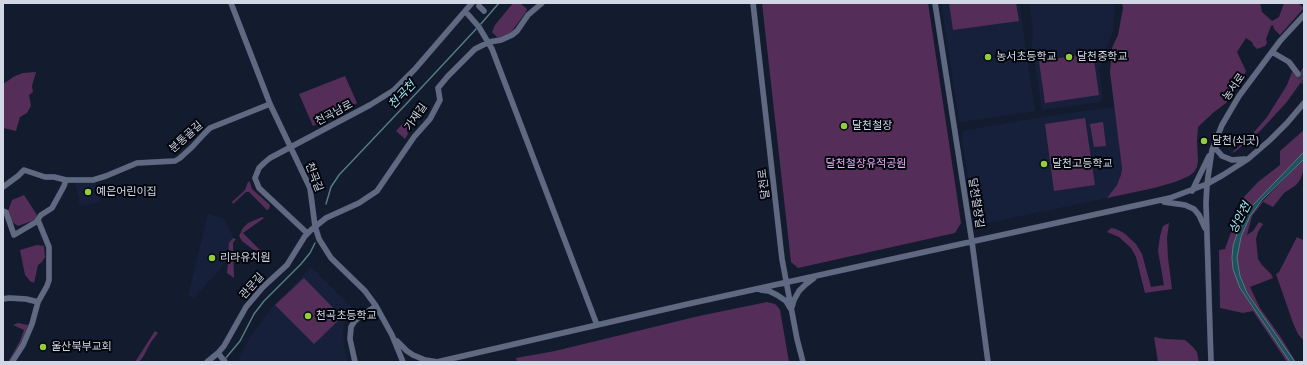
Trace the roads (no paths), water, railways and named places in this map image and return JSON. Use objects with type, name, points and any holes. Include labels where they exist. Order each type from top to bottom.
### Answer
[{"type":"street","name":"천곡길","points":[[231,3],[270,104],[310,188],[315,226],[320,239],[331,258],[365,291],[376,306],[392,334]]},
{"type":"street","name":"천곡남로","points":[[308,233],[262,192],[256,182],[258,172],[264,163],[270,158],[370,105],[394,90],[415,69],[472,3]]},
{"type":"street","name":"가재길","points":[[315,226],[330,215],[359,203],[377,191],[414,137],[430,119],[440,100],[437,89],[438,86],[473,50],[489,42],[501,40],[512,35],[528,15],[542,3]]},
{"type":"street","name":"달천로","points":[[753,3],[786,283],[802,362]]},
{"type":"street","name":"달천철장길","points":[[437,362],[972,242],[935,3]]},
{"type":"street","points":[[464,11],[473,19],[489,42],[597,325]]},
{"type":"street","name":"농서로","points":[[1210,362],[1206,232],[1207,184],[1212,150],[1222,125],[1236,101],[1272,52],[1304,15]]},
{"type":"street","points":[[1272,52],[1289,62],[1298,74]]},
{"type":"street","points":[[988,362],[972,242],[1158,202],[1192,191],[1223,175],[1248,159],[1270,140],[1304,103]]},
{"type":"street","name":"분통골길","points":[[3,187],[24,170],[41,176],[59,177],[66,180],[93,180],[112,174],[136,163],[175,161],[192,147],[210,128],[270,104]]},
{"type":"street","points":[[1215,140],[1216,149],[1222,156],[1232,160],[1248,159]]},
{"type":"street","points":[[1192,191],[1212,150]]},
{"type":"street","points":[[3,211],[7,214],[14,235],[38,220],[41,215],[52,208],[66,180]]},
{"type":"street","points":[[1158,202],[1178,203],[1194,210],[1199,215],[1206,232]]},
{"type":"street","points":[[12,362],[23,345],[32,324],[38,302],[49,280],[49,252],[47,240],[38,220]]},
{"type":"street","name":"관문길","points":[[207,362],[219,354],[246,307],[263,287],[287,265],[308,233],[315,226]]},
{"type":"street","points":[[792,312],[794,300],[799,291],[805,284],[820,276]]},
{"type":"street","points":[[754,290],[769,291],[777,295],[786,301],[792,312]]},
{"type":"street","points":[[3,299],[26,299],[38,302]]},
{"type":"street","points":[[355,362],[350,340],[351,327],[359,317],[376,306]]},
{"type":"street","points":[[392,334],[407,351],[425,360],[437,362]]},
{"type":"street","points":[[392,334],[403,362]]},
{"type":"street","points":[[219,354],[225,362]]},
{"type":"waterway","name":"천곡천","points":[[480,25],[499,3]]},
{"type":"waterway","name":"천곡천","points":[[326,204],[331,187],[339,175],[477,28]]},
{"type":"waterway","name":"천곡천","points":[[225,359],[240,341],[254,314],[264,301],[301,264],[310,253],[315,243]]},
{"type":"tunnel","points":[[1298,74],[1304,82]]},
{"type":"place","name":"농서초등학교","points":[[988,57]]},
{"type":"place","name":"달천중학교","points":[[1069,57]]},
{"type":"place","name":"달천철장","points":[[844,126]]},
{"type":"place","name":"달천(쇠곳)","points":[[1204,141]]},
{"type":"place","name":"달천고등학교","points":[[1044,164]]},
{"type":"place","name":"예은어린이집","points":[[88,192]]},
{"type":"place","name":"리라유치원","points":[[212,258]]},
{"type":"place","name":"천곡초등학교","points":[[308,316]]},
{"type":"place","name":"울산북부교회","points":[[43,347]]},
{"type":"park label","name":"달천철장유적공원","points":[[866,164]]},
{"type":"water label","name":"상안천","points":[[1240,218]]}]
